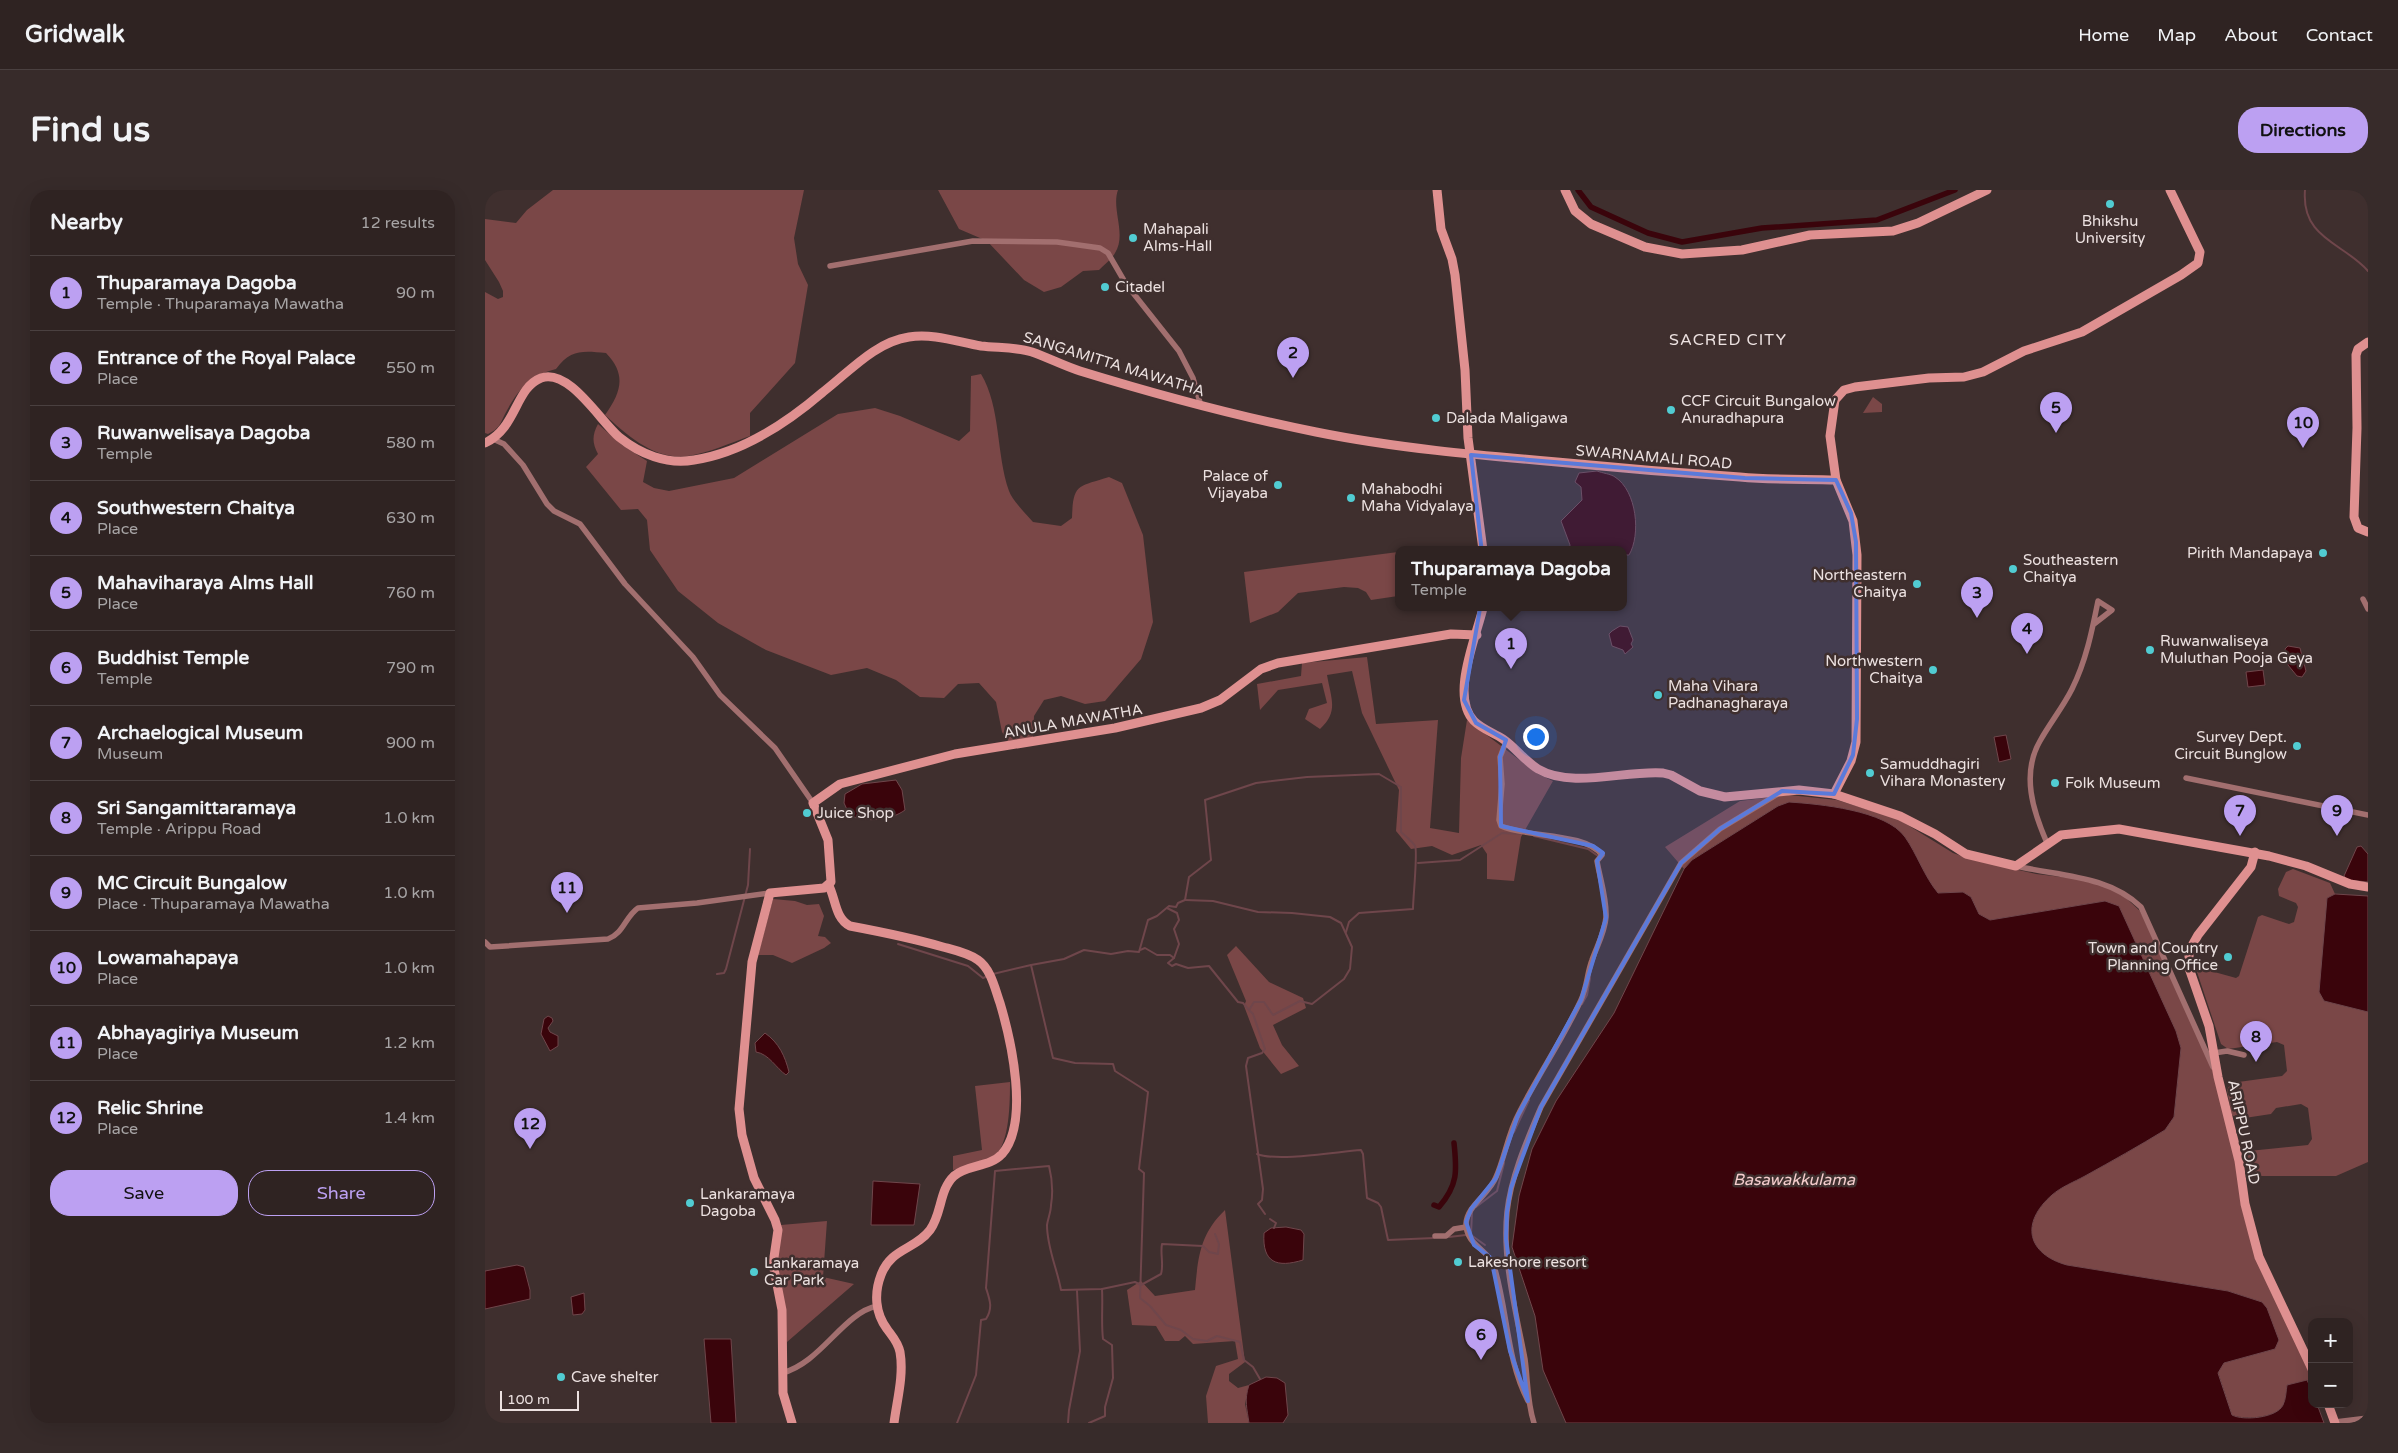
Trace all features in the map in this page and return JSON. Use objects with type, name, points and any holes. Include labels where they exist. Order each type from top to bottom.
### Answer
[{"type":"main road","points":[[1437,190],[1441,229],[1452,259],[1455,275],[1465,370],[1471,455],[1482,546]]},
{"type":"main road","points":[[1565,190],[1575,211],[1591,224],[1645,247],[1693,254],[1754,248],[1810,235],[1862,234],[1900,229],[1919,223],[1987,190]]},
{"type":"main road","points":[[1834,794],[1853,755],[1857,719],[1856,542],[1851,513],[1836,480],[1830,447],[1830,425],[1835,400],[1844,390],[1855,387],[1916,379],[1964,377],[1983,372],[2024,351],[2082,332],[2149,295],[2194,266],[2199,260],[2199,246],[2170,190]]},
{"type":"main road","name":"SANGAMITTA MAWATHA","points":[[489,441],[504,430],[530,385],[539,379],[551,377],[568,384],[610,429],[628,444],[645,454],[670,461],[701,459],[755,438],[802,410],[870,354],[892,341],[915,336],[1027,351],[1077,370],[1201,406],[1326,434],[1471,455]]},
{"type":"main road","points":[[2368,342],[2358,349],[2356,354],[2357,428],[2354,490],[2355,522],[2361,530],[2368,532]]},
{"type":"main road","name":"SWARNAMALI ROAD","points":[[1471,455],[1745,478],[1836,480]]},
{"type":"main road","points":[[1482,611],[1464,685],[1464,700],[1467,711],[1476,723],[1507,742],[1528,763],[1559,777],[1663,773],[1671,775],[1700,791],[1725,797],[1804,790],[1834,794],[1900,816],[1935,834],[1966,854],[2016,866],[2057,836],[2066,833],[2119,829],[2255,852],[2296,863],[2350,884],[2368,887]]},
{"type":"main road","name":"ANULA MAWATHA","points":[[813,802],[841,784],[946,756],[1115,728],[1201,708],[1220,700],[1261,669],[1278,663],[1451,634],[1477,635]]},
{"type":"main road","points":[[813,802],[829,847],[832,876],[829,886],[843,922],[850,926],[912,938],[974,958],[989,974],[1010,1041],[1015,1069],[1016,1099],[1011,1136],[1005,1150],[998,1158],[989,1163],[963,1170],[950,1181],[936,1220],[929,1232],[897,1252],[885,1267],[877,1289],[877,1306],[881,1320],[897,1343],[900,1355],[900,1378],[894,1423]]},
{"type":"main road","name":"ARIPPU ROAD","points":[[2255,852],[2251,867],[2205,922],[2189,951],[2189,968],[2209,1026],[2218,1077],[2239,1161],[2245,1204],[2259,1256],[2309,1363]]},
{"type":"main road","points":[[792,1423],[783,1393],[781,1373],[782,1310],[773,1264],[778,1230],[754,1178],[742,1136],[739,1109],[752,962],[770,893],[829,886]]},
{"type":"main road","points":[[2329,1408],[2335,1423]]},
{"type":"street","points":[[830,266],[973,240],[1057,242],[1100,248],[1108,253],[1126,284],[1179,351],[1193,378],[1201,406]]},
{"type":"street","points":[[489,441],[504,444],[523,465],[553,511],[580,524],[625,584],[693,657],[720,695],[775,748],[813,802]]},
{"type":"street","points":[[2363,599],[2368,609]]},
{"type":"street","points":[[2047,844],[2033,812],[2029,774],[2038,742],[2071,691],[2081,670],[2094,624]]},
{"type":"street","points":[[1507,742],[1501,757],[1502,784],[1499,820],[1501,826],[1557,837],[1593,846],[1599,850],[1602,855],[1597,861],[1606,918],[1581,1000],[1518,1115],[1496,1178],[1487,1192],[1471,1209],[1467,1227],[1467,1232],[1474,1245],[1491,1258],[1503,1304],[1510,1351],[1519,1383],[1528,1401]]},
{"type":"street","points":[[2186,778],[2368,815]]},
{"type":"street","points":[[1534,1423],[1528,1401],[1525,1362],[1514,1304],[1506,1239],[1507,1212],[1511,1188],[1528,1136],[1541,1107],[1681,863],[1721,829],[1782,791]]},
{"type":"street","points":[[2016,866],[2096,881],[2129,895],[2141,907],[2218,1077]]},
{"type":"street","points":[[485,942],[490,947],[608,939],[617,935],[632,912],[638,908],[697,903],[770,893]]},
{"type":"street","points":[[2214,1053],[2227,1051],[2244,1055]]},
{"type":"street","points":[[1435,1236],[1446,1236],[1454,1229],[1467,1227]]},
{"type":"street","points":[[781,1373],[793,1369],[822,1349],[861,1311],[877,1306]]},
{"type":"street","points":[[2335,1423],[2368,1418]]},
{"type":"highlighted area","points":[[1471,455],[1745,478],[1836,480],[1851,513],[1856,542],[1857,719],[1853,755],[1834,794],[1782,791],[1720,829],[1681,863],[1541,1107],[1511,1188],[1507,1212],[1506,1239],[1528,1401],[1510,1351],[1491,1258],[1474,1245],[1466,1222],[1471,1209],[1496,1178],[1518,1115],[1581,1000],[1606,918],[1597,861],[1603,853],[1593,846],[1501,826],[1500,757],[1506,740],[1476,723],[1464,700],[1485,580]]},
{"type":"shaded area","points":[[553,190],[804,190],[794,238],[798,264],[808,285],[795,363],[750,413],[750,436],[712,450],[688,456],[664,455],[642,445],[605,415],[618,391],[619,376],[613,361],[606,353],[591,352],[572,355],[556,369],[539,375],[525,385],[514,398],[497,428],[488,434],[485,433],[485,292],[498,299],[503,297],[503,291],[485,260],[485,219],[516,223],[527,210]]},
{"type":"shaded area","points":[[938,190],[1118,190],[1116,205],[1120,238],[1118,246],[1112,257],[1099,270],[1083,271],[1061,287],[1044,292],[1024,280],[987,241],[959,229]]},
{"type":"shaded area","points":[[981,374],[992,401],[1009,491],[1016,503],[1033,522],[1061,526],[1072,518],[1074,498],[1079,488],[1109,477],[1122,483],[1143,535],[1153,622],[1141,659],[1105,701],[1085,704],[1061,696],[1044,700],[1034,716],[1033,739],[1008,741],[1002,732],[996,702],[979,683],[958,684],[944,698],[920,697],[896,680],[867,668],[831,675],[766,650],[718,623],[678,591],[650,550],[647,520],[638,509],[621,510],[586,467],[598,454],[593,439],[598,424],[622,445],[647,461],[643,482],[654,488],[669,491],[734,478],[838,414],[875,408],[900,416],[959,441],[970,431],[971,376]]},
{"type":"shaded area","points":[[1873,397],[1882,404],[1882,412],[1863,413]]},
{"type":"shaded area","points":[[1395,552],[1395,596],[1371,600],[1366,592],[1358,588],[1344,587],[1298,593],[1278,612],[1250,623],[1244,572]]},
{"type":"shaded area","points":[[1367,657],[1376,724],[1438,720],[1430,828],[1459,833],[1461,758],[1467,720],[1538,774],[1553,781],[1521,837],[1514,881],[1487,879],[1487,854],[1481,845],[1452,855],[1432,846],[1411,849],[1396,831],[1399,790],[1362,713],[1352,671],[1327,675],[1332,698],[1332,711],[1326,723],[1320,729],[1305,719],[1309,709],[1327,703],[1322,683],[1278,690],[1260,710],[1257,684],[1301,676],[1302,663]]},
{"type":"shaded area","points":[[1789,795],[1837,800],[1898,819],[1953,853],[1970,859],[2036,874],[2096,881],[2115,888],[2140,911],[2218,1077],[2259,1256],[2308,1360],[2308,1380],[2287,1385],[2284,1403],[2280,1409],[2274,1413],[2259,1417],[2237,1417],[2232,1415],[2218,1372],[2224,1363],[2275,1349],[2262,1302],[2228,1291],[2067,1265],[2043,1253],[2036,1245],[2032,1227],[2035,1216],[2052,1195],[2165,1130],[2174,1117],[2181,1048],[2176,1031],[2105,901],[1990,920],[1979,914],[1971,897],[1963,892],[1938,893],[1931,885],[1778,806],[1692,860],[1684,869],[1665,847],[1740,801]]},
{"type":"shaded area","points":[[2293,869],[2330,883],[2335,894],[2327,898],[2324,1001],[2368,1012],[2368,1162],[2336,1176],[2253,1176],[2248,1173],[2246,1156],[2249,1151],[2308,1145],[2312,1139],[2308,1108],[2301,1104],[2276,1108],[2271,1114],[2238,1119],[2232,1115],[2227,1090],[2231,1083],[2282,1076],[2287,1071],[2284,1045],[2277,1042],[2228,1049],[2221,1044],[2197,972],[2200,968],[2236,978],[2239,976],[2258,917],[2262,915],[2289,924],[2294,922],[2298,907],[2296,903],[2279,896],[2278,889],[2286,872]]},
{"type":"shaded area","points":[[773,899],[795,901],[807,905],[819,904],[824,916],[818,936],[825,937],[831,943],[792,963],[773,955],[758,955]]},
{"type":"shaded area","points":[[1236,946],[1269,982],[1303,998],[1306,1008],[1273,1025],[1282,1045],[1299,1066],[1281,1074],[1260,1048],[1244,1006],[1246,1001],[1227,955]]},
{"type":"shaded area","points":[[1010,1082],[1008,1122],[999,1150],[994,1156],[985,1161],[953,1170],[953,1156],[982,1150],[975,1086]]},
{"type":"shaded area","points":[[1225,1210],[1245,1362],[1229,1374],[1229,1381],[1238,1388],[1249,1385],[1245,1404],[1249,1423],[1208,1423],[1206,1396],[1216,1366],[1238,1359],[1235,1341],[1193,1344],[1185,1336],[1179,1341],[1165,1341],[1156,1326],[1132,1325],[1127,1290],[1141,1281],[1155,1296],[1195,1290],[1197,1267],[1205,1237]]},
{"type":"shaded area","points":[[827,1221],[823,1277],[854,1284],[787,1342],[776,1269],[781,1225]]},
{"type":"water","points":[[1597,471],[1613,476],[1628,492],[1635,514],[1636,525],[1633,546],[1629,555],[1627,555],[1627,546],[1570,546],[1561,521],[1582,500],[1581,487],[1575,482],[1579,473]]},
{"type":"water","points":[[1620,626],[1628,627],[1633,640],[1631,644],[1633,647],[1625,654],[1623,650],[1612,646],[1609,634]]},
{"type":"water","points":[[2288,646],[2300,648],[2306,671],[2302,677],[2297,676],[2288,665],[2285,649]]},
{"type":"water","points":[[2263,670],[2265,685],[2248,687],[2246,672]]},
{"type":"water","points":[[2006,735],[2011,759],[1999,762],[1994,737]]},
{"type":"water","points":[[896,780],[902,790],[905,810],[899,814],[871,820],[850,816],[844,803],[845,794],[862,784]]},
{"type":"water","name":"Basawakkulama","points":[[1789,802],[1834,807],[1883,820],[1896,828],[1905,837],[1938,893],[1963,892],[1971,897],[1979,914],[1990,920],[2105,901],[2119,906],[2176,1031],[2181,1048],[2174,1117],[2165,1130],[2052,1195],[2035,1216],[2032,1227],[2036,1245],[2043,1253],[2067,1265],[2228,1291],[2262,1302],[2267,1308],[2279,1340],[2275,1349],[2224,1363],[2218,1373],[2232,1415],[2251,1418],[2274,1413],[2283,1405],[2287,1385],[2307,1380],[2308,1408],[2318,1408],[2324,1423],[1566,1423],[1543,1370],[1535,1316],[1512,1247],[1519,1196],[1532,1149],[1556,1101],[1614,1013],[1684,869],[1692,860],[1778,806]]},
{"type":"water","points":[[2361,846],[2368,854],[2368,882],[2347,880],[2344,876],[2357,847]]},
{"type":"water","points":[[2335,894],[2368,896],[2368,1012],[2324,1001],[2319,992],[2327,898]]},
{"type":"water","points":[[548,1016],[553,1021],[548,1028],[550,1032],[558,1036],[558,1046],[550,1051],[541,1034],[544,1019]]},
{"type":"water","points":[[765,1033],[778,1046],[786,1061],[789,1072],[786,1075],[769,1058],[756,1052],[755,1043]]},
{"type":"water","points":[[873,1181],[920,1184],[914,1225],[871,1225]]},
{"type":"water","points":[[1286,1227],[1301,1230],[1304,1234],[1303,1260],[1279,1263],[1269,1257],[1264,1243],[1264,1233],[1271,1228]]},
{"type":"water","points":[[517,1265],[524,1267],[530,1290],[530,1299],[485,1309],[485,1271]]},
{"type":"water","points":[[584,1293],[585,1310],[582,1314],[573,1315],[571,1297]]},
{"type":"water","points":[[704,1339],[731,1339],[736,1423],[711,1423]]},
{"type":"water","points":[[1266,1377],[1277,1378],[1285,1383],[1288,1415],[1283,1423],[1249,1423],[1246,1400],[1247,1390],[1249,1385]]},
{"type":"waterway","points":[[1578,190],[1591,207],[1648,233],[1682,242],[1762,228],[1877,220],[1955,190]]},
{"type":"waterway","points":[[2305,190],[2306,206],[2310,219],[2317,230],[2358,261],[2368,271]]},
{"type":"waterway","points":[[1031,965],[1064,959],[1084,950],[1111,954],[1128,951],[1139,952],[1148,920],[1157,916],[1169,906],[1176,907],[1178,903],[1185,900],[1189,877],[1211,860],[1205,800],[1256,783],[1307,777],[1379,774],[1401,787],[1401,832],[1414,844],[1416,850],[1413,909],[1359,913],[1349,922],[1346,932]]},
{"type":"waterway","points":[[1418,863],[1460,860],[1502,833],[1520,834]]},
{"type":"waterway","points":[[1534,836],[1588,849],[1598,856]]},
{"type":"waterway","points":[[717,974],[724,973],[726,969],[748,885],[750,849]]},
{"type":"waterway","points":[[1167,908],[1177,913],[1179,920],[1174,929],[1179,944],[1174,958],[1168,963],[1172,966],[1176,964],[1188,968],[1209,966],[1238,1002],[1243,1003],[1249,1010],[1254,1002],[1264,1002],[1273,1015],[1300,1001],[1312,1004],[1344,979],[1350,969],[1352,947],[1341,923],[1330,917],[1258,912],[1213,901],[1185,900]]},
{"type":"waterway","points":[[898,944],[968,966],[983,978],[988,976]]},
{"type":"waterway","points":[[1140,950],[1145,948],[1157,955],[1170,955],[1174,958]]},
{"type":"waterway","points":[[993,974],[1031,965],[1053,1058],[1075,1063],[1113,1064],[1115,1071],[1148,1092],[1139,1169],[1144,1173],[1140,1298],[1150,1306],[1166,1325],[1181,1330],[1193,1339],[1207,1341],[1217,1336],[1240,1342],[1244,1360],[1253,1367],[1260,1379]]},
{"type":"waterway","points":[[1582,1004],[1587,995],[1590,978]]},
{"type":"waterway","points":[[1249,1010],[1253,1014],[1265,1049],[1262,1053],[1248,1058],[1246,1066],[1263,1189],[1262,1200],[1258,1204],[1265,1214]]},
{"type":"waterway","points":[[1514,1132],[1529,1100]]},
{"type":"waterway","points":[[1434,1205],[1439,1207],[1450,1192],[1453,1184],[1456,1170],[1454,1143]]},
{"type":"waterway","points":[[1257,1154],[1292,1157],[1361,1150],[1367,1198],[1378,1203],[1381,1207],[1388,1240],[1434,1238]]},
{"type":"waterway","points":[[1476,1207],[1497,1191],[1504,1163]]},
{"type":"waterway","points":[[957,1423],[976,1375],[981,1320],[986,1319],[990,1308],[990,1300],[986,1288],[995,1171],[1049,1166],[1052,1196],[1047,1233],[1061,1290],[1102,1289],[1135,1282],[1141,1285],[1161,1274],[1162,1244],[1203,1246],[1209,1252],[1218,1254],[1219,1244],[1215,1234]]},
{"type":"waterway","points":[[1471,1235],[1472,1212]]},
{"type":"waterway","points":[[1270,1219],[1276,1223],[1274,1228]]},
{"type":"waterway","points":[[1449,1237],[1466,1235]]},
{"type":"waterway","points":[[1471,1235],[1485,1245]]},
{"type":"waterway","points":[[1089,1423],[1105,1416],[1105,1407],[1113,1378],[1112,1345],[1103,1339],[1102,1289]]},
{"type":"waterway","points":[[1068,1423],[1080,1351],[1077,1291]]},
{"type":"place","name":"Bhikshu University","points":[[2110,204]]},
{"type":"place","name":"Mahapali Alms-Hall","points":[[1133,238]]},
{"type":"place","name":"Citadel","points":[[1105,287]]},
{"type":"place","name":"Entrance of the Royal Palace","points":[[1293,378]]},
{"type":"place","name":"CCF Circuit Bungalow Anuradhapura","points":[[1671,410]]},
{"type":"place","name":"Dalada Maligawa","points":[[1436,418]]},
{"type":"place","name":"Mahaviharaya Alms Hall","points":[[2056,433]]},
{"type":"place","name":"Lowamahapaya","points":[[2303,448]]},
{"type":"place","name":"Palace of Vijayaba","points":[[1278,485]]},
{"type":"place","name":"Mahabodhi Maha Vidyalaya","points":[[1351,498]]},
{"type":"place","name":"Pirith Mandapaya","points":[[2323,553]]},
{"type":"place","name":"Southeastern Chaitya","points":[[2013,569]]},
{"type":"place","name":"Northeastern Chaitya","points":[[1917,584]]},
{"type":"place","name":"Ruwanwelisaya Dagoba","points":[[1977,618]]},
{"type":"place","name":"Ruwanwaliseya Muluthan Pooja Geya","points":[[2150,650]]},
{"type":"place","name":"Southwestern Chaitya","points":[[2027,654]]},
{"type":"place","name":"Thuparamaya Dagoba","points":[[1511,669]]},
{"type":"place","name":"Northwestern Chaitya","points":[[1933,670]]},
{"type":"place","name":"Maha Vihara Padhanagharaya","points":[[1658,695]]},
{"type":"place","name":"Survey Dept. Circuit Bunglow","points":[[2297,746]]},
{"type":"place","name":"Samuddhagiri Vihara Monastery","points":[[1870,773]]},
{"type":"place","name":"Folk Museum","points":[[2055,783]]},
{"type":"place","name":"Juice Shop","points":[[807,813]]},
{"type":"place","name":"Archaelogical Museum","points":[[2240,836]]},
{"type":"place","name":"MC Circuit Bungalow","points":[[2337,836]]},
{"type":"place","name":"Abhayagiriya Museum","points":[[567,913]]},
{"type":"place","name":"Town and Country Planning Office","points":[[2228,957]]},
{"type":"place","name":"Sri Sangamittaramaya","points":[[2256,1062]]},
{"type":"place","name":"Relic Shrine","points":[[530,1149]]},
{"type":"place","name":"Lankaramaya Dagoba","points":[[690,1203]]},
{"type":"place","name":"Lakeshore resort","points":[[1458,1262]]},
{"type":"place","name":"Lankaramaya Car Park","points":[[754,1272]]},
{"type":"place","name":"Buddhist Temple","points":[[1481,1360]]},
{"type":"place","name":"Cave shelter","points":[[561,1377]]},
{"type":"district","name":"SACRED CITY","points":[[1728,340]]}]
